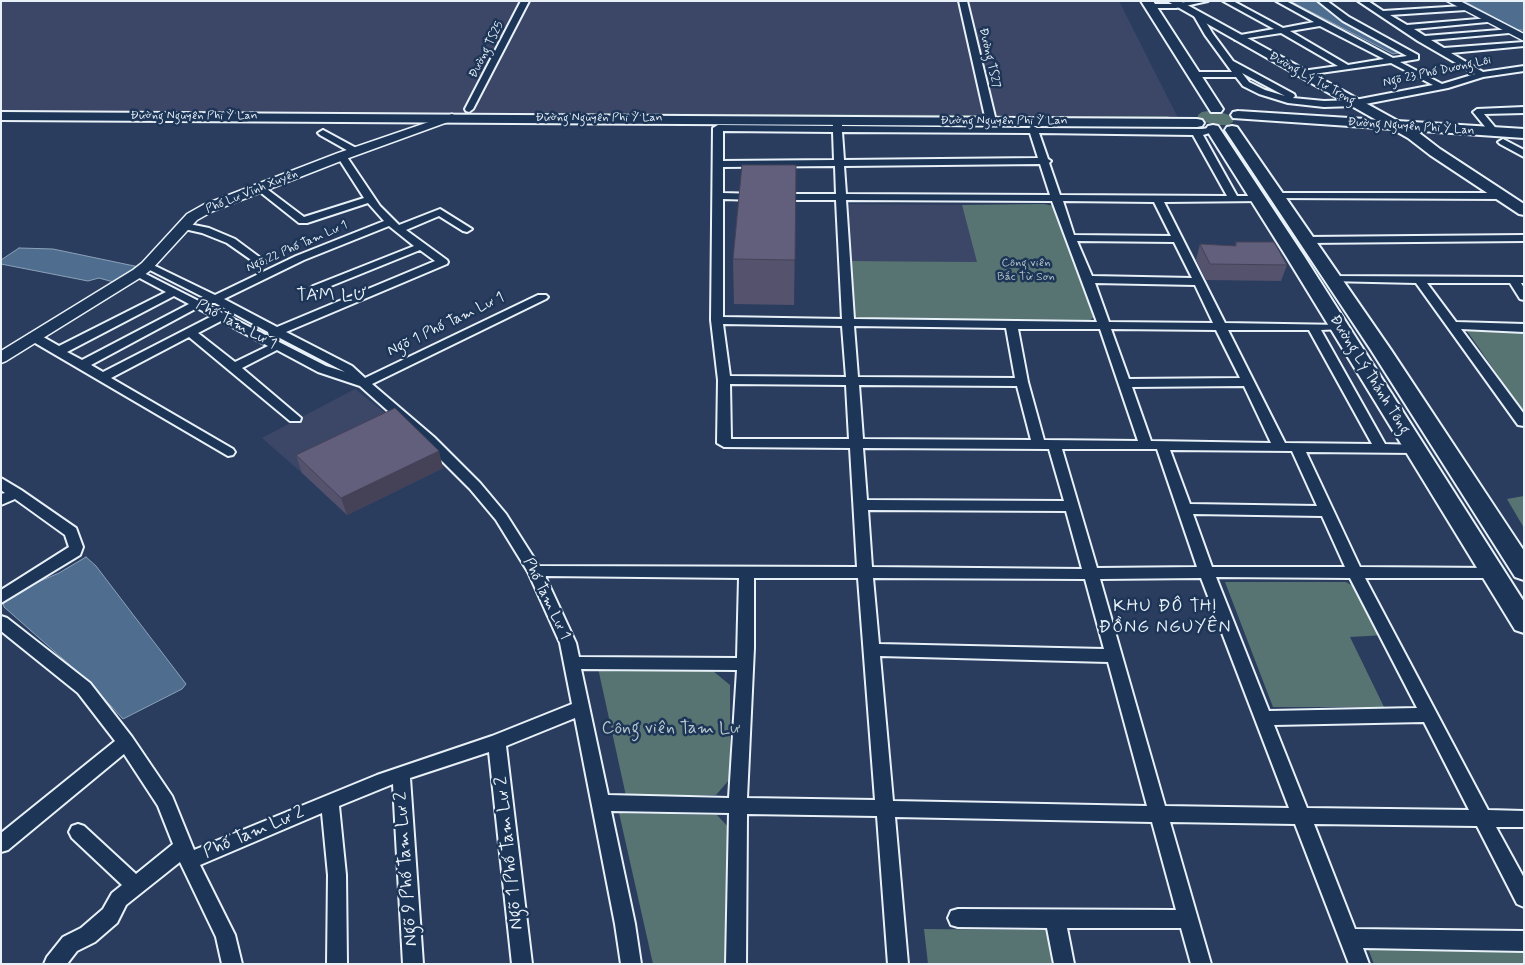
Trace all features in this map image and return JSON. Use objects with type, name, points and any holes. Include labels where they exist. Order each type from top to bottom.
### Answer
[{"type":"main road","points":[[1132,1],[1162,49]]},
{"type":"main road","name":"Đường Lý Tự Trọng","points":[[1176,3],[1413,135],[1434,152],[1524,211]]},
{"type":"main road","points":[[1149,4],[1216,108],[1216,124]]},
{"type":"main road","name":"Đường Nguyên Phi Ỷ Lan","points":[[1,106],[469,109],[990,116],[1216,124],[1413,135],[1499,137],[1524,134]]},
{"type":"main road","points":[[1216,108],[1200,109],[1216,124]]},
{"type":"main road","points":[[452,117],[469,109]]},
{"type":"main road","name":"Đường Nguyên Phi Ỷ Lan","points":[[1,116],[452,117],[837,124],[990,116]]},
{"type":"main road","name":"Đường Nguyên Phi Ỷ Lan","points":[[1216,124],[1397,126],[1499,137],[1524,143]]},
{"type":"main road","name":"Đường Lý Thánh Tông","points":[[1216,124],[1268,198],[1307,240],[1321,260],[1518,552],[1524,571]]},
{"type":"main road","name":"Đường Lý Thánh Tông","points":[[1268,198],[1298,261],[1524,623]]},
{"type":"main road","points":[[1298,261],[1321,260]]},
{"type":"street","name":"Đường TS25","points":[[469,109],[525,1]]},
{"type":"street","name":"Đường TS27","points":[[963,1],[990,116]]},
{"type":"street","points":[[1149,4],[1204,1]]},
{"type":"street","points":[[1227,1],[1346,67]]},
{"type":"street","points":[[1280,1],[1440,86]]},
{"type":"street","points":[[1302,74],[1415,56],[1346,19],[1322,1]]},
{"type":"street","points":[[1452,1],[1524,38]]},
{"type":"street","points":[[1364,3],[1384,3]]},
{"type":"street","points":[[1364,3],[1420,39],[1482,75]]},
{"type":"street","points":[[1381,13],[1464,8]]},
{"type":"street","name":"Ngõ 23 Phố Dương Lôi","points":[[1198,16],[1209,35],[1248,86],[1262,92],[1300,102],[1355,103],[1440,86],[1482,75],[1524,68]]},
{"type":"street","points":[[1404,28],[1487,20]]},
{"type":"street","points":[[1209,35],[1235,36],[1322,23]]},
{"type":"street","points":[[1420,39],[1509,31]]},
{"type":"street","points":[[1442,51],[1524,44]]},
{"type":"street","points":[[1230,62],[1300,102]]},
{"type":"street","points":[[1194,75],[1239,74]]},
{"type":"street","points":[[1524,110],[1477,112],[1499,137],[1524,154]]},
{"type":"street","name":"Phố Lư Vĩnh Xuyên","points":[[1,358],[143,269],[192,218],[208,208],[355,151],[452,117]]},
{"type":"street","points":[[1234,199],[1216,124],[1033,129],[837,124],[718,128],[717,320],[724,380],[724,443],[1154,445],[1416,449]]},
{"type":"street","points":[[837,124],[865,571],[898,964]]},
{"type":"street","points":[[1033,129],[1046,161],[1070,238],[1088,279],[1125,383],[1184,508],[1206,572],[1359,964]]},
{"type":"street","points":[[323,133],[355,151]]},
{"type":"street","points":[[233,368],[277,339],[443,262],[394,225],[370,199],[342,156]]},
{"type":"street","points":[[718,164],[1046,161]]},
{"type":"street","points":[[260,188],[303,221],[370,199]]},
{"type":"street","points":[[718,196],[1234,199],[1503,196]]},
{"type":"street","points":[[1158,199],[1280,447]]},
{"type":"street","name":"Ngõ 22 Phố Tam Lư 1","points":[[82,365],[199,305],[300,258],[394,225],[440,212],[467,229]]},
{"type":"street","points":[[184,226],[205,230],[231,241],[261,262]]},
{"type":"street","points":[[1070,238],[1177,239]]},
{"type":"street","points":[[1307,240],[1524,238]]},
{"type":"street","points":[[317,288],[422,246]]},
{"type":"street","name":"Phố Tam Lư 1","points":[[143,269],[215,299],[277,339],[348,369],[429,440],[475,486],[502,517],[535,571],[568,643],[625,924],[630,964]]},
{"type":"street","name":"Phố Tam Lư 1","points":[[143,269],[174,292],[264,339]]},
{"type":"street","points":[[1088,279],[1198,282]]},
{"type":"street","points":[[1333,279],[1420,281],[1518,280],[1524,297]]},
{"type":"street","points":[[1420,281],[1523,422]]},
{"type":"street","points":[[59,352],[174,292]]},
{"type":"street","name":"Ngõ 1 Phố Tam Lư 1","points":[[364,383],[542,297]]},
{"type":"street","points":[[103,377],[221,316]]},
{"type":"street","points":[[717,320],[1012,325],[1339,327]]},
{"type":"street","points":[[1012,325],[1022,382],[1073,506],[1201,964]]},
{"type":"street","points":[[1453,325],[1524,328]]},
{"type":"street","points":[[1313,327],[1381,448]]},
{"type":"street","points":[[190,332],[295,418]]},
{"type":"street","points":[[34,338],[228,452]]},
{"type":"street","points":[[264,339],[277,339]]},
{"type":"street","points":[[724,380],[1022,382]]},
{"type":"street","points":[[1125,383],[1248,382]]},
{"type":"street","points":[[1297,447],[1354,572],[1524,898]]},
{"type":"street","points":[[1,483],[71,532],[75,551],[1,597]]},
{"type":"street","points":[[1,500],[16,493]]},
{"type":"street","points":[[861,505],[1073,506]]},
{"type":"street","points":[[1184,508],[1327,511]]},
{"type":"street","points":[[535,571],[865,571],[1092,574],[1206,572],[1492,573]]},
{"type":"street","points":[[736,964],[738,805],[745,664],[747,572]]},
{"type":"street","name":"Phố Tam Lư 2","points":[[1,622],[84,688],[110,720],[166,802],[187,854],[401,774],[497,742],[581,708]]},
{"type":"street","points":[[872,650],[1115,656]]},
{"type":"street","points":[[572,663],[745,664]]},
{"type":"street","points":[[1263,718],[1429,716]]},
{"type":"street","points":[[1,844],[126,742]]},
{"type":"street","name":"Ngõ 1 Phố Tam Lư 2","points":[[497,742],[522,964]]},
{"type":"street","name":"Ngõ 9 Phố Tam Lư 2","points":[[401,774],[413,964]]},
{"type":"street","points":[[330,802],[337,875],[336,964]]},
{"type":"street","points":[[600,802],[1302,817],[1524,819]]},
{"type":"street","points":[[78,832],[136,885]]},
{"type":"street","points":[[54,964],[70,944],[88,935],[110,916],[119,899],[136,885],[187,854],[202,892],[225,935],[232,964]]},
{"type":"street","points":[[958,918],[1189,920]]},
{"type":"street","points":[[1055,919],[1064,964]]},
{"type":"street","points":[[1349,938],[1524,942]]},
{"type":"shaded area","points":[[1,1],[1119,1],[1183,128],[689,119],[1,119]]},
{"type":"shaded area","points":[[1290,1],[1316,1],[1342,20],[1403,52],[1393,54]]},
{"type":"shaded area","points":[[1464,1],[1524,1],[1524,30],[1518,30]]},
{"type":"shaded area","points":[[845,204],[962,205],[978,262],[851,261]]},
{"type":"shaded area","points":[[19,248],[53,249],[144,268],[117,283],[99,278],[88,281],[1,264],[1,260]]},
{"type":"shaded area","points":[[355,389],[400,425],[302,473],[262,438]]},
{"type":"shaded area","points":[[86,557],[96,566],[186,684],[182,689],[123,719],[87,680],[4,607],[3,602],[7,597],[59,573]]},
{"type":"green space","points":[[1,110],[441,113],[443,114],[1,113]]},
{"type":"green space","points":[[1214,110],[1229,115],[1234,119],[1233,122],[1228,125],[1218,125],[1204,122],[1198,118],[1198,115],[1202,112]]},
{"type":"green space","points":[[493,113],[976,115],[979,116],[490,115]]},
{"type":"green space","points":[[1168,116],[1171,118],[1006,117]]},
{"type":"green space","name":"Công viên Bắc Từ Sơn","points":[[1044,204],[1054,206],[1094,317],[1090,320],[863,319],[854,316],[851,261],[977,262],[962,205]]},
{"type":"green space","points":[[1467,331],[1524,333],[1524,413]]},
{"type":"green space","points":[[1524,496],[1524,528],[1507,499]]},
{"type":"green space","points":[[1225,582],[1346,582],[1360,590],[1385,635],[1350,637],[1384,707],[1273,707]]},
{"type":"green space","name":"Công viên Tam Lư","points":[[598,668],[713,671],[730,685],[730,779],[716,795],[626,796]]},
{"type":"green space","points":[[619,813],[717,815],[731,830],[728,964],[653,964]]},
{"type":"green space","points":[[924,929],[1050,930],[1056,964],[928,964]]},
{"type":"green space","points":[[1367,946],[1524,951],[1524,964],[1374,964]]},
{"type":"building","points":[[742,165],[796,165],[795,260],[733,259]]},
{"type":"building","points":[[1236,242],[1274,242],[1287,265],[1210,264],[1200,244],[1236,246]]},
{"type":"building","points":[[395,408],[439,451],[341,498],[296,455]]},
{"type":"district","name":"TAM LƯ","points":[[332,296]]},
{"type":"district","name":"KHU ĐÔ THỊ ĐỒNG NGUYÊN","points":[[1165,617]]}]
